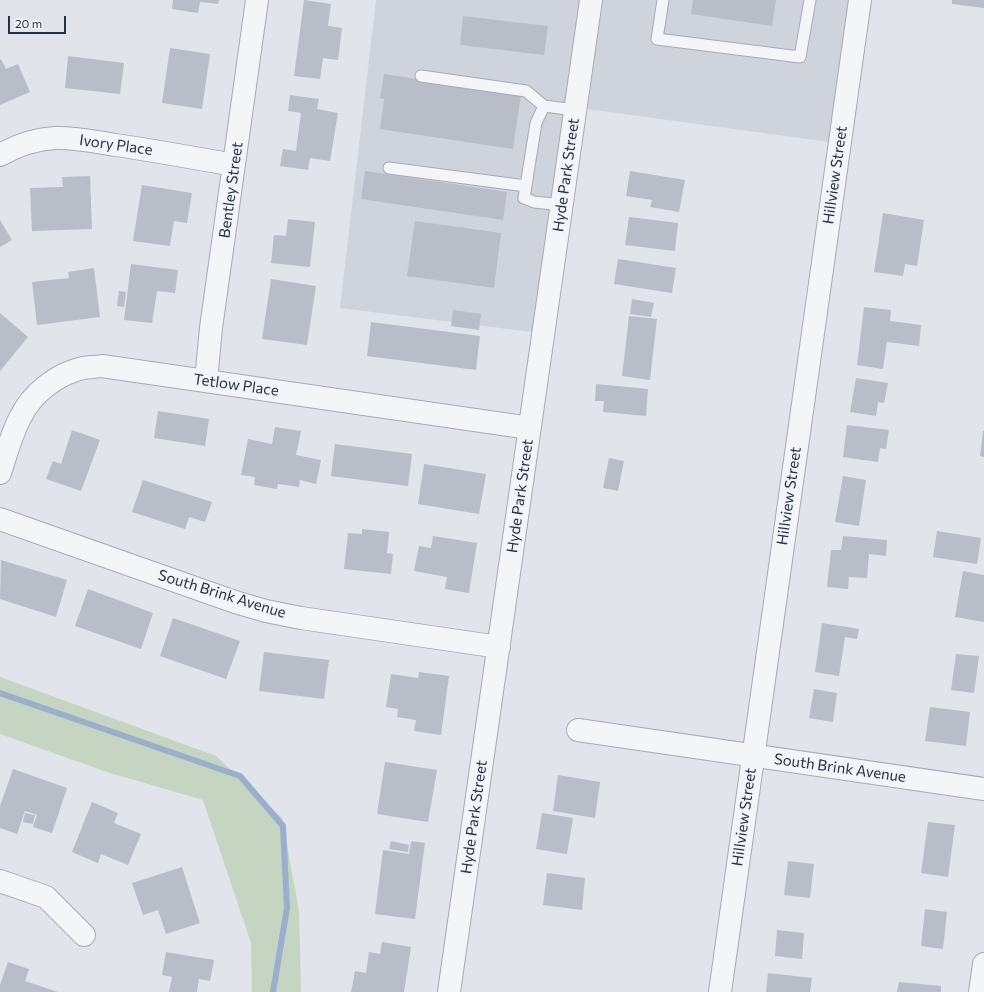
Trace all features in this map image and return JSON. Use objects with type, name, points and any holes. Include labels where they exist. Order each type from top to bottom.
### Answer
[{"type":"street","name":"Bentley Street","points":[[206,381],[211,328],[257,0]]},
{"type":"street","name":"Hyde Park Street","points":[[449,992],[591,0]]},
{"type":"street","name":"Hillview Street","points":[[720,992],[752,755],[860,0]]},
{"type":"street","name":"Ivory Place","points":[[0,156],[21,145],[55,138],[76,139],[234,165]]},
{"type":"street","name":"Tetlow Place","points":[[0,473],[20,418],[30,401],[45,387],[65,374],[84,368],[102,366],[530,428]]},
{"type":"street","name":"South Brink Avenue","points":[[0,519],[235,602],[266,611],[301,618],[499,647]]},
{"type":"street","name":"South Brink Avenue","points":[[578,730],[984,789]]},
{"type":"street","points":[[0,881],[46,897],[84,936]]},
{"type":"street","points":[[980,992],[984,964]]},
{"type":"lane","points":[[663,0],[657,39],[800,57],[810,0]]},
{"type":"lane","points":[[421,76],[526,91],[544,106],[576,110]]},
{"type":"lane","points":[[544,106],[536,123],[524,198],[534,202],[562,205]]},
{"type":"lane","points":[[389,168],[526,186]]},
{"type":"shaded area","points":[[376,0],[580,0],[532,332],[340,308]]},
{"type":"shaded area","points":[[603,0],[849,0],[829,142],[587,109]]},
{"type":"green space","points":[[0,677],[216,756],[282,818],[299,911],[301,992],[252,992],[251,943],[203,800],[110,773],[0,734]]},
{"type":"building","points":[[173,0],[219,0],[218,4],[200,2],[198,13],[172,9]]},
{"type":"building","points":[[304,0],[331,4],[328,26],[342,28],[338,60],[323,58],[320,79],[294,76]]},
{"type":"building","points":[[693,0],[776,0],[772,26],[691,14]]},
{"type":"building","points":[[952,0],[984,0],[984,8],[952,4]]},
{"type":"building","points":[[463,16],[548,26],[544,55],[460,45]]},
{"type":"building","points":[[170,48],[210,54],[202,109],[162,103]]},
{"type":"building","points":[[68,56],[124,63],[120,94],[65,88]]},
{"type":"building","points":[[1,59],[6,69],[18,64],[30,92],[0,105],[0,60]]},
{"type":"building","points":[[384,74],[521,95],[513,149],[380,129],[384,99],[380,98]]},
{"type":"building","points":[[290,95],[319,99],[317,109],[338,113],[330,161],[310,158],[308,170],[280,166],[283,149],[296,151],[301,113],[288,111]]},
{"type":"building","points":[[365,171],[507,192],[503,220],[361,199]]},
{"type":"building","points":[[630,171],[685,180],[679,212],[650,207],[652,200],[626,196]]},
{"type":"building","points":[[90,176],[92,229],[32,231],[30,188],[63,187],[62,177]]},
{"type":"building","points":[[142,185],[192,193],[187,223],[174,221],[170,246],[133,241]]},
{"type":"building","points":[[883,213],[924,220],[917,266],[905,264],[903,276],[874,272]]},
{"type":"building","points":[[629,217],[678,223],[675,251],[625,245]]},
{"type":"building","points":[[288,219],[315,222],[310,267],[271,263],[274,235],[286,236]]},
{"type":"building","points":[[0,220],[12,240],[0,247]]},
{"type":"building","points":[[415,221],[501,233],[494,288],[407,276]]},
{"type":"building","points":[[618,259],[676,268],[672,293],[614,284]]},
{"type":"building","points":[[131,264],[178,270],[175,293],[157,291],[152,323],[124,320]]},
{"type":"building","points":[[94,268],[100,317],[37,325],[32,282],[69,278],[68,272]]},
{"type":"building","points":[[271,279],[316,286],[307,345],[262,339]]},
{"type":"building","points":[[119,291],[126,292],[124,307],[117,306]]},
{"type":"building","points":[[632,299],[654,303],[651,317],[630,314]]},
{"type":"building","points":[[864,307],[891,310],[890,321],[921,325],[919,346],[887,342],[883,369],[857,365]]},
{"type":"building","points":[[453,310],[481,314],[479,330],[451,326]]},
{"type":"building","points":[[0,313],[28,337],[0,371]]},
{"type":"building","points":[[629,316],[657,319],[650,380],[622,376]]},
{"type":"building","points":[[371,322],[480,336],[476,370],[367,356]]},
{"type":"building","points":[[856,378],[888,383],[884,403],[878,402],[876,416],[850,412]]},
{"type":"building","points":[[596,384],[648,389],[646,416],[603,412],[604,401],[595,401]]},
{"type":"building","points":[[158,411],[209,419],[205,446],[154,438]]},
{"type":"building","points":[[847,425],[889,430],[886,449],[880,448],[878,462],[843,457]]},
{"type":"building","points":[[275,427],[301,431],[296,455],[321,460],[316,484],[300,480],[299,487],[278,484],[277,489],[254,485],[255,477],[241,475],[248,439],[272,444]]},
{"type":"building","points":[[72,430],[100,440],[81,491],[46,479],[53,461],[61,464]]},
{"type":"building","points":[[984,431],[984,457],[980,456]]},
{"type":"building","points":[[335,444],[412,454],[408,486],[331,476]]},
{"type":"building","points":[[609,458],[624,461],[618,491],[603,488]]},
{"type":"building","points":[[424,464],[486,474],[479,514],[418,504]]},
{"type":"building","points":[[843,476],[866,480],[859,526],[835,522]]},
{"type":"building","points":[[143,480],[212,502],[205,522],[189,517],[185,529],[132,512]]},
{"type":"building","points":[[362,529],[389,532],[387,553],[393,554],[391,574],[344,569],[348,533],[362,534]]},
{"type":"building","points":[[937,531],[981,538],[977,564],[933,557]]},
{"type":"building","points":[[433,536],[477,543],[469,593],[445,589],[447,577],[414,571],[419,546],[431,548]]},
{"type":"building","points":[[843,536],[887,540],[886,556],[869,554],[867,578],[849,577],[848,589],[827,587],[831,550],[841,550]]},
{"type":"building","points":[[1,560],[67,580],[56,617],[0,599]]},
{"type":"building","points":[[963,571],[984,575],[984,622],[955,617]]},
{"type":"building","points":[[88,589],[153,613],[141,649],[75,626]]},
{"type":"building","points":[[173,618],[240,641],[226,679],[160,656]]},
{"type":"building","points":[[822,623],[859,629],[857,639],[845,637],[839,676],[815,672]]},
{"type":"building","points":[[264,652],[329,660],[324,699],[259,691]]},
{"type":"building","points":[[956,654],[979,656],[974,693],[951,690]]},
{"type":"building","points":[[419,672],[449,676],[441,735],[414,731],[416,720],[397,717],[398,709],[386,707],[391,674],[418,678]]},
{"type":"building","points":[[814,689],[837,693],[833,722],[809,718]]},
{"type":"building","points":[[930,707],[970,712],[966,746],[925,741]]},
{"type":"building","points":[[385,762],[437,770],[428,822],[377,814]]},
{"type":"building","points":[[13,769],[67,788],[52,833],[33,827],[37,815],[25,811],[17,834],[0,828],[0,806]]},
{"type":"building","points":[[558,775],[600,782],[595,818],[553,811]]},
{"type":"building","points":[[92,802],[118,813],[114,823],[141,834],[128,865],[101,854],[98,863],[72,852]]},
{"type":"building","points":[[25,813],[35,815],[33,824],[23,822]]},
{"type":"building","points":[[542,813],[573,818],[567,854],[536,849]]},
{"type":"building","points":[[928,822],[955,825],[948,877],[921,873]]},
{"type":"building","points":[[391,841],[409,845],[408,852],[389,849]]},
{"type":"building","points":[[411,841],[425,843],[415,919],[375,914],[383,850],[409,854]]},
{"type":"building","points":[[788,861],[814,864],[810,898],[784,895]]},
{"type":"building","points":[[182,867],[200,923],[166,934],[158,910],[143,915],[132,883]]},
{"type":"building","points":[[547,873],[585,878],[582,910],[543,905]]},
{"type":"building","points":[[925,909],[947,912],[943,949],[921,946]]},
{"type":"building","points":[[777,930],[804,933],[802,959],[775,956]]},
{"type":"building","points":[[382,942],[411,947],[404,992],[351,992],[355,971],[366,973],[369,952],[380,954]]},
{"type":"building","points":[[166,952],[214,960],[210,981],[199,979],[197,992],[169,992],[172,977],[162,975]]},
{"type":"building","points":[[8,962],[29,969],[25,981],[58,992],[0,992],[0,985]]},
{"type":"building","points":[[768,973],[812,978],[810,992],[766,992]]},
{"type":"building","points":[[899,982],[941,986],[941,992],[897,992]]},
{"type":"waterway","points":[[0,693],[240,776],[283,826],[287,908],[273,992]]}]
